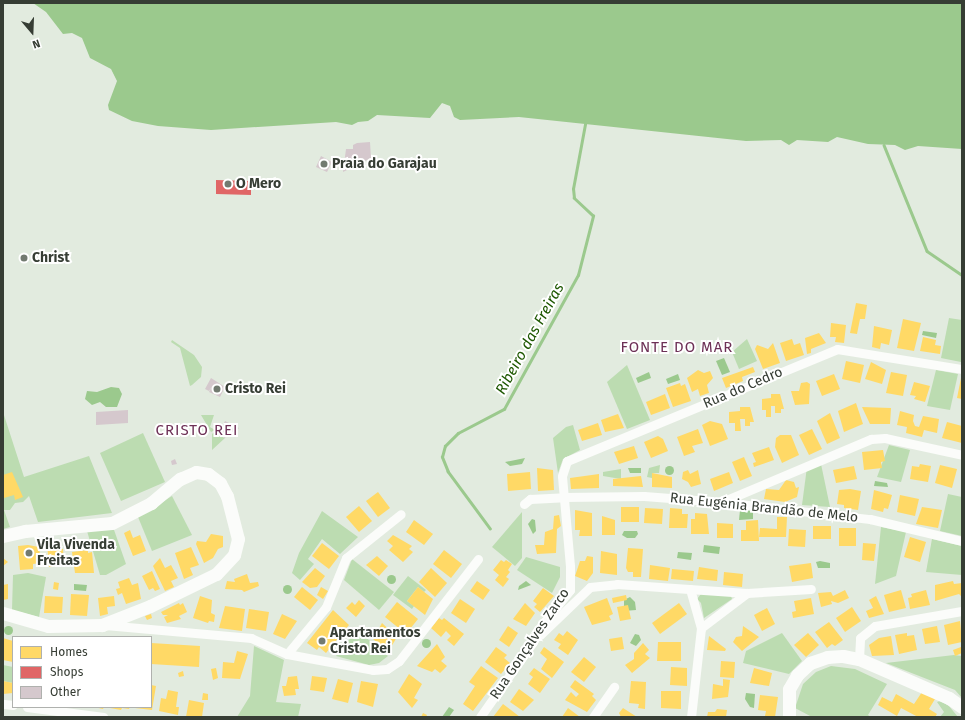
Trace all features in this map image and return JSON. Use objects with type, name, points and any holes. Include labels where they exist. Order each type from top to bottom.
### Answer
[{"type":"street","name":"Rua do Cedro","points":[[564,497],[562,476],[568,461],[837,349],[962,369]]},
{"type":"street","points":[[722,502],[871,439],[885,438],[962,455]]},
{"type":"street","points":[[3,536],[25,532],[112,523],[151,504],[188,474],[201,472],[215,478],[227,496],[238,539],[237,547],[230,562],[224,568],[202,582],[150,606],[102,625]]},
{"type":"street","name":"Rua Eugénia Brandão de Melo","points":[[524,504],[530,499],[644,496],[722,502],[870,519],[962,541]]},
{"type":"street","name":"Rua Gonçalves Zarco","points":[[480,717],[533,642],[541,626],[570,590],[570,566],[564,497]]},
{"type":"street","points":[[288,654],[326,607],[346,558],[401,514]]},
{"type":"street","points":[[3,613],[48,626],[102,625],[250,638],[288,654],[373,670],[387,669],[399,661],[478,559]]},
{"type":"street","points":[[533,642],[590,587],[617,584],[747,593],[811,589]]},
{"type":"street","points":[[690,589],[701,628],[691,717]]},
{"type":"street","points":[[701,628],[747,593]]},
{"type":"street","points":[[859,659],[860,638],[875,626],[962,611]]},
{"type":"street","points":[[789,717],[789,689],[797,675],[810,663],[827,657],[843,656],[859,659],[950,698],[962,707]]},
{"type":"street","points":[[593,717],[614,687]]},
{"type":"street","points":[[36,708],[103,717]]},
{"type":"shaded area","points":[[33,3],[962,3],[962,149],[918,146],[905,150],[895,145],[868,144],[837,137],[828,142],[797,140],[789,145],[781,140],[746,141],[519,117],[460,120],[454,117],[450,106],[442,103],[430,118],[377,115],[368,121],[358,122],[352,125],[336,122],[211,130],[158,126],[132,121],[109,110],[108,105],[117,81],[111,69],[90,58],[82,38],[72,33],[63,34],[46,12]]},
{"type":"shaded area","points":[[949,318],[962,320],[961,362],[941,358]]},
{"type":"shaded area","points":[[923,331],[937,333],[936,338],[922,335]]},
{"type":"shaded area","points":[[747,339],[757,361],[739,369],[732,352]]},
{"type":"shaded area","points":[[172,340],[194,355],[202,367],[201,377],[190,386],[180,348],[171,342]]},
{"type":"shaded area","points":[[724,358],[730,372],[722,375],[716,361]]},
{"type":"shaded area","points":[[627,365],[650,420],[627,429],[607,382]]},
{"type":"shaded area","points":[[936,370],[958,374],[950,410],[927,406]]},
{"type":"shaded area","points":[[649,372],[651,378],[638,383],[636,378]]},
{"type":"shaded area","points":[[678,374],[680,380],[668,384],[666,379]]},
{"type":"shaded area","points":[[111,387],[119,388],[122,394],[117,407],[106,407],[100,402],[92,405],[85,399],[87,391],[97,392]]},
{"type":"shaded area","points":[[3,412],[24,477],[89,456],[112,513],[38,522],[29,496],[23,502],[15,503],[10,510],[4,510],[10,527],[3,529]]},
{"type":"shaded area","points":[[201,415],[214,415],[210,427],[215,430],[211,432]]},
{"type":"shaded area","points":[[573,425],[580,450],[563,459],[558,473],[553,438],[566,427]]},
{"type":"shaded area","points":[[217,430],[220,431],[218,435],[225,438],[212,450],[212,434]]},
{"type":"shaded area","points":[[143,433],[165,482],[121,501],[100,453]]},
{"type":"shaded area","points":[[889,445],[910,450],[901,482],[877,477]]},
{"type":"shaded area","points":[[525,458],[522,464],[510,466],[505,462]]},
{"type":"shaded area","points":[[821,464],[830,507],[802,505],[807,467]]},
{"type":"shaded area","points":[[660,465],[659,473],[652,473],[652,478],[647,477],[649,468]]},
{"type":"shaded area","points":[[667,466],[671,466],[673,470],[671,474],[667,474],[665,472],[665,468]]},
{"type":"shaded area","points":[[628,468],[641,468],[641,473],[630,473]]},
{"type":"shaded area","points":[[621,469],[621,479],[603,476],[603,472]]},
{"type":"shaded area","points":[[875,481],[887,483],[888,487],[874,486]]},
{"type":"shaded area","points":[[948,494],[962,497],[962,536],[940,531]]},
{"type":"shaded area","points":[[172,496],[192,535],[152,551],[138,517]]},
{"type":"shaded area","points":[[740,510],[753,511],[753,519],[739,520]]},
{"type":"shaded area","points":[[322,511],[358,537],[340,554],[322,539],[308,559],[314,564],[300,580],[292,573],[299,553]]},
{"type":"shaded area","points":[[522,512],[522,558],[515,566],[492,547]]},
{"type":"shaded area","points":[[532,519],[535,520],[536,531],[533,534],[528,524]]},
{"type":"shaded area","points":[[113,527],[126,564],[106,575],[100,575],[87,531]]},
{"type":"shaded area","points":[[881,527],[906,532],[896,576],[875,584]]},
{"type":"shaded area","points":[[624,531],[637,531],[638,534],[635,538],[627,538],[622,535]]},
{"type":"shaded area","points":[[932,539],[962,546],[962,575],[926,572]]},
{"type":"shaded area","points":[[704,545],[720,547],[719,554],[703,552]]},
{"type":"shaded area","points":[[678,552],[692,553],[691,560],[677,558]]},
{"type":"shaded area","points":[[526,557],[560,567],[560,577],[552,593],[517,570]]},
{"type":"shaded area","points":[[352,559],[394,592],[379,610],[344,580]]},
{"type":"shaded area","points":[[820,561],[830,563],[830,568],[818,568],[816,562]]},
{"type":"shaded area","points":[[28,573],[46,577],[39,617],[12,610],[13,575]]},
{"type":"shaded area","points":[[391,574],[396,579],[391,584],[386,579]]},
{"type":"shaded area","points":[[408,576],[426,590],[424,592],[418,587],[407,601],[414,606],[412,609],[393,595]]},
{"type":"shaded area","points":[[526,581],[531,585],[518,590],[519,586]]},
{"type":"shaded area","points":[[74,584],[87,585],[86,591],[74,590]]},
{"type":"shaded area","points":[[285,585],[289,585],[291,589],[289,593],[285,593],[283,591],[283,587]]},
{"type":"shaded area","points":[[701,594],[731,596],[732,599],[704,618],[701,603],[697,599]]},
{"type":"shaded area","points":[[630,597],[635,602],[636,610],[624,611],[624,600]]},
{"type":"shaded area","points":[[8,625],[13,630],[8,635],[3,630]]},
{"type":"shaded area","points":[[357,630],[388,656],[379,663],[369,665],[336,656]]},
{"type":"shaded area","points":[[782,633],[802,661],[789,674],[743,663],[746,651]]},
{"type":"shaded area","points":[[635,634],[639,635],[641,640],[636,646],[630,643]]},
{"type":"shaded area","points":[[426,638],[431,643],[426,648],[421,643]]},
{"type":"shaded area","points":[[254,646],[284,660],[276,702],[301,704],[298,717],[237,717],[250,696]]},
{"type":"shaded area","points":[[954,655],[962,656],[962,698],[955,690],[886,663]]},
{"type":"shaded area","points":[[3,665],[12,667],[12,683],[3,681]]},
{"type":"shaded area","points":[[831,666],[855,669],[887,684],[868,715],[871,717],[812,717],[795,708],[803,684],[816,672]]},
{"type":"shaded area","points":[[746,693],[755,694],[754,708],[750,707],[745,699]]},
{"type":"shaded area","points":[[940,701],[949,706],[958,717],[940,717],[944,712],[937,702]]},
{"type":"shaded area","points":[[449,707],[454,710],[449,717],[442,717]]},
{"type":"building: Homes","points":[[856,303],[867,305],[865,319],[860,319],[857,334],[850,333]]},
{"type":"building: Homes","points":[[903,319],[921,323],[914,351],[897,348]]},
{"type":"building: Homes","points":[[831,323],[846,325],[844,343],[835,342],[836,337],[830,337]]},
{"type":"building: Homes","points":[[874,326],[892,330],[889,345],[881,343],[880,349],[872,347]]},
{"type":"building: Homes","points":[[819,333],[826,343],[811,349],[811,353],[807,354],[805,338]]},
{"type":"building: Homes","points":[[923,337],[936,340],[935,345],[941,346],[940,354],[920,351]]},
{"type":"building: Homes","points":[[792,339],[794,345],[800,343],[804,355],[786,361],[780,343]]},
{"type":"building: Homes","points":[[773,343],[780,363],[763,369],[755,349],[757,345],[768,349]]},
{"type":"building: Homes","points":[[846,361],[864,365],[860,383],[842,379]]},
{"type":"building: Homes","points":[[871,362],[886,370],[882,384],[865,379]]},
{"type":"building: Homes","points":[[753,367],[755,372],[742,377],[743,381],[726,388],[722,378]]},
{"type":"building: Homes","points":[[698,370],[704,373],[710,371],[713,378],[707,385],[709,393],[700,396],[698,389],[692,392],[687,378]]},
{"type":"building: Homes","points":[[891,372],[907,375],[903,396],[886,393]]},
{"type":"building: Homes","points":[[834,374],[840,389],[822,396],[816,381]]},
{"type":"building: Homes","points":[[962,378],[962,399],[957,398]]},
{"type":"building: Homes","points":[[807,382],[810,384],[809,404],[795,405],[791,391],[799,391],[801,383]]},
{"type":"building: Homes","points":[[914,382],[930,386],[925,402],[914,399],[916,396],[910,395]]},
{"type":"building: Homes","points":[[680,383],[681,386],[685,384],[691,401],[673,407],[666,388]]},
{"type":"building: Homes","points":[[665,394],[670,408],[651,415],[646,402]]},
{"type":"building: Homes","points":[[771,394],[780,394],[784,409],[781,409],[781,413],[775,413],[775,406],[771,406],[771,417],[766,417],[766,410],[762,410],[762,399],[771,398]]},
{"type":"building: Homes","points":[[856,403],[863,424],[844,432],[838,411]]},
{"type":"building: Homes","points":[[740,407],[750,407],[754,422],[750,422],[750,426],[745,426],[745,419],[740,419],[741,431],[735,431],[735,423],[729,423],[729,412],[740,411]]},
{"type":"building: Homes","points":[[862,407],[891,408],[890,424],[870,424]]},
{"type":"building: Homes","points":[[900,411],[914,415],[913,421],[915,426],[919,427],[923,416],[939,419],[937,433],[924,430],[922,437],[906,433],[907,427],[897,425]]},
{"type":"building: Homes","points":[[830,413],[840,438],[827,444],[817,421]]},
{"type":"building: Homes","points":[[618,414],[624,428],[605,432],[601,420]]},
{"type":"building: Homes","points":[[710,421],[722,424],[728,439],[710,446],[702,425]]},
{"type":"building: Homes","points":[[947,422],[962,426],[962,443],[942,438]]},
{"type":"building: Homes","points":[[598,423],[602,435],[582,441],[578,430]]},
{"type":"building: Homes","points":[[698,429],[703,443],[692,446],[695,452],[684,456],[677,437]]},
{"type":"building: Homes","points":[[812,429],[822,449],[809,455],[799,435]]},
{"type":"building: Homes","points":[[780,435],[791,435],[799,455],[782,463],[775,447],[776,438]]},
{"type":"building: Homes","points":[[658,436],[663,439],[668,451],[651,458],[644,442]]},
{"type":"building: Homes","points":[[634,446],[638,458],[619,464],[614,452]]},
{"type":"building: Homes","points":[[769,447],[774,460],[754,467],[753,463],[756,462],[752,453]]},
{"type":"building: Homes","points":[[883,450],[885,461],[881,462],[882,468],[864,470],[862,452]]},
{"type":"building: Homes","points":[[744,457],[752,476],[740,481],[732,462]]},
{"type":"building: Homes","points":[[920,464],[931,466],[928,482],[910,479],[912,466],[919,467]]},
{"type":"building: Homes","points":[[940,465],[957,469],[952,488],[935,483]]},
{"type":"building: Homes","points":[[854,466],[857,479],[836,483],[833,470]]},
{"type":"building: Homes","points":[[537,468],[553,470],[554,490],[538,491]]},
{"type":"building: Homes","points":[[688,470],[690,474],[698,470],[701,484],[691,487],[688,482],[682,479],[683,472]]},
{"type":"building: Homes","points":[[12,472],[23,497],[15,500],[14,495],[4,498],[3,495],[3,475]]},
{"type":"building: Homes","points":[[530,472],[531,489],[508,491],[507,474]]},
{"type":"building: Homes","points":[[729,472],[733,483],[714,491],[710,479]]},
{"type":"building: Homes","points":[[652,473],[672,477],[672,488],[652,487]]},
{"type":"building: Homes","points":[[599,474],[599,488],[571,489],[570,478]]},
{"type":"building: Homes","points":[[641,476],[643,487],[613,486],[613,479]]},
{"type":"building: Homes","points":[[786,480],[794,482],[796,488],[799,487],[797,497],[785,502],[764,499],[766,489],[779,490]]},
{"type":"building: Homes","points":[[850,489],[861,491],[858,510],[844,508],[844,505],[837,504],[839,490]]},
{"type":"building: Homes","points":[[874,490],[892,495],[888,509],[884,508],[883,512],[871,509]]},
{"type":"building: Homes","points":[[378,492],[390,508],[378,517],[366,501]]},
{"type":"building: Homes","points":[[900,495],[919,499],[915,516],[897,512]]},
{"type":"building: Homes","points":[[359,506],[372,521],[359,532],[346,517]]},
{"type":"building: Homes","points":[[621,507],[639,507],[639,522],[621,522]]},
{"type":"building: Homes","points":[[922,507],[942,510],[938,528],[916,524]]},
{"type":"building: Homes","points":[[645,508],[663,509],[662,524],[644,523]]},
{"type":"building: Homes","points":[[670,508],[682,509],[682,514],[688,514],[687,528],[669,528]]},
{"type":"building: Homes","points":[[575,510],[592,513],[592,536],[579,536],[580,530],[575,530]]},
{"type":"building: Homes","points":[[695,513],[707,514],[709,534],[691,534],[691,519],[695,519]]},
{"type":"building: Homes","points":[[559,515],[561,526],[557,529],[556,553],[537,554],[535,545],[544,545],[545,532],[553,529],[554,516]]},
{"type":"building: Homes","points":[[602,516],[615,520],[615,535],[602,535]]},
{"type":"building: Homes","points":[[777,517],[787,517],[786,537],[759,537],[760,528],[777,529]]},
{"type":"building: Homes","points":[[414,520],[433,534],[424,545],[406,532]]},
{"type":"building: Homes","points":[[758,520],[759,541],[741,541],[741,530],[746,530],[746,521]]},
{"type":"building: Homes","points":[[717,523],[733,524],[733,538],[717,538]]},
{"type":"building: Homes","points":[[813,526],[831,526],[831,539],[813,539]]},
{"type":"building: Homes","points":[[839,528],[856,528],[856,546],[839,546]]},
{"type":"building: Homes","points":[[789,529],[806,530],[805,547],[788,546]]},
{"type":"building: Homes","points":[[130,530],[133,538],[140,535],[146,551],[133,556],[124,533]]},
{"type":"building: Homes","points":[[211,534],[223,536],[223,547],[218,549],[213,558],[204,563],[196,544],[197,541],[206,542]]},
{"type":"building: Homes","points":[[393,535],[412,546],[409,549],[413,552],[403,562],[389,550],[393,546],[387,541]]},
{"type":"building: Homes","points":[[910,537],[926,542],[920,562],[904,557]]},
{"type":"building: Homes","points":[[47,543],[53,543],[53,550],[63,549],[64,565],[49,567]]},
{"type":"building: Homes","points":[[322,543],[339,556],[329,569],[312,556]]},
{"type":"building: Homes","points":[[863,543],[876,544],[874,561],[862,560]]},
{"type":"building: Homes","name":"Vila Vivenda Freitas","points":[[28,545],[39,547],[41,563],[33,564],[33,569],[20,570],[18,546]]},
{"type":"building: Homes","points":[[191,547],[199,565],[190,568],[193,575],[184,579],[175,553]]},
{"type":"building: Homes","points":[[628,548],[643,549],[641,577],[633,577],[633,572],[628,572],[626,568]]},
{"type":"building: Homes","points":[[88,550],[88,553],[92,552],[94,573],[75,573],[72,552]]},
{"type":"building: Homes","points":[[444,550],[462,564],[451,578],[433,564]]},
{"type":"building: Homes","points":[[601,551],[617,554],[617,575],[600,573]]},
{"type":"building: Homes","points":[[377,556],[388,566],[379,576],[366,565]]},
{"type":"building: Homes","points":[[587,556],[593,557],[593,573],[587,581],[575,576],[580,561],[585,561]]},
{"type":"building: Homes","points":[[3,558],[8,562],[3,566]]},
{"type":"building: Homes","points":[[160,558],[165,568],[171,565],[178,578],[171,581],[174,587],[165,591],[153,566]]},
{"type":"building: Homes","points":[[501,560],[504,562],[506,560],[512,564],[508,570],[510,572],[506,577],[509,579],[503,587],[495,580],[499,575],[493,570]]},
{"type":"building: Homes","points":[[811,563],[813,578],[792,582],[789,566]]},
{"type":"building: Homes","points":[[650,565],[670,568],[668,581],[649,579]]},
{"type":"building: Homes","points":[[699,567],[718,570],[717,581],[697,579]]},
{"type":"building: Homes","points":[[315,568],[325,576],[317,587],[310,588],[302,582]]},
{"type":"building: Homes","points":[[431,568],[447,583],[435,597],[419,582]]},
{"type":"building: Homes","points":[[672,569],[694,571],[693,581],[671,579]]},
{"type":"building: Homes","points":[[152,571],[160,589],[155,591],[153,588],[149,590],[142,576]]},
{"type":"building: Homes","points":[[724,572],[743,574],[742,587],[723,585]]},
{"type":"building: Homes","points":[[247,574],[250,583],[258,582],[259,586],[244,592],[242,590],[225,589],[227,581],[235,582],[234,579]]},
{"type":"building: Homes","points":[[129,578],[132,585],[138,583],[141,599],[126,604],[122,593],[118,595],[116,589],[120,588],[118,582]]},
{"type":"building: Homes","points":[[477,581],[490,590],[483,600],[470,591]]},
{"type":"building: Homes","points":[[953,581],[954,584],[962,583],[962,597],[959,594],[935,601],[935,585]]},
{"type":"building: Homes","points":[[54,582],[59,583],[58,590],[53,589]]},
{"type":"building: Homes","points":[[8,584],[8,599],[3,600],[3,585]]},
{"type":"building: Homes","points":[[302,587],[318,600],[310,610],[294,597]]},
{"type":"building: Homes","points":[[321,587],[328,591],[323,599],[317,595]]},
{"type":"building: Homes","points":[[418,587],[433,599],[425,615],[407,601]]},
{"type":"building: Homes","points":[[543,588],[554,596],[540,612],[534,607],[537,604],[533,601]]},
{"type":"building: Homes","points":[[845,590],[849,598],[838,603],[831,601],[832,604],[821,607],[818,593],[831,592],[833,596]]},
{"type":"building: Homes","points":[[901,590],[906,608],[889,612],[884,595]]},
{"type":"building: Homes","points":[[926,590],[930,605],[910,609],[908,598],[912,597],[911,594]]},
{"type":"building: Homes","points":[[71,594],[89,595],[87,616],[70,615]]},
{"type":"building: Homes","points":[[626,595],[627,600],[613,603],[612,598]]},
{"type":"building: Homes","points":[[45,596],[63,597],[62,613],[44,613]]},
{"type":"building: Homes","points":[[114,596],[115,606],[107,607],[108,614],[100,616],[98,598]]},
{"type":"building: Homes","points":[[200,596],[212,600],[211,613],[215,615],[214,622],[209,621],[208,623],[193,618]]},
{"type":"building: Homes","points":[[876,596],[884,614],[869,618],[866,611],[873,608],[869,600]]},
{"type":"building: Homes","points":[[607,598],[613,614],[609,616],[611,620],[592,625],[584,607]]},
{"type":"building: Homes","points":[[811,598],[814,614],[793,618],[792,612],[796,611],[794,601]]},
{"type":"building: Homes","points":[[460,599],[475,609],[466,623],[451,613]]},
{"type":"building: Homes","points":[[359,600],[365,606],[356,617],[346,608],[352,602],[355,605]]},
{"type":"building: Homes","points":[[397,602],[418,619],[406,634],[385,617]]},
{"type":"building: Homes","points":[[179,603],[180,605],[183,603],[187,612],[179,616],[181,619],[167,623],[164,617],[168,615],[163,615],[161,612]]},
{"type":"building: Homes","points":[[525,603],[535,613],[526,626],[513,619]]},
{"type":"building: Homes","points":[[679,603],[687,614],[660,634],[652,623]]},
{"type":"building: Homes","points":[[628,605],[631,619],[620,621],[617,607]]},
{"type":"building: Homes","points":[[225,606],[245,609],[242,631],[219,628]]},
{"type":"building: Homes","points":[[852,607],[861,621],[845,632],[836,618]]},
{"type":"building: Homes","points":[[767,608],[775,624],[762,631],[754,615]]},
{"type":"building: Homes","points":[[249,609],[269,612],[266,631],[246,628]]},
{"type":"building: Homes","points":[[333,610],[349,625],[326,653],[319,647],[317,650],[307,643]]},
{"type":"building: Homes","points":[[151,614],[152,618],[147,620],[145,616]]},
{"type":"building: Homes","points":[[282,614],[297,621],[285,639],[273,634]]},
{"type":"building: Homes","points":[[439,618],[442,620],[444,618],[464,634],[454,646],[447,640],[451,636],[446,631],[441,637],[431,628]]},
{"type":"building: Homes","points":[[960,621],[962,642],[948,645],[944,625]]},
{"type":"building: Homes","points":[[829,622],[843,640],[835,646],[832,644],[827,648],[815,632]]},
{"type":"building: Homes","points":[[382,623],[397,637],[388,652],[373,639]]},
{"type":"building: Homes","points":[[508,626],[518,633],[509,647],[499,640]]},
{"type":"building: Homes","points":[[743,626],[759,637],[742,651],[733,642],[736,637],[742,636]]},
{"type":"building: Homes","points":[[937,626],[940,642],[925,644],[922,629]]},
{"type":"building: Homes","points":[[567,631],[578,640],[568,655],[558,648],[561,644],[554,640],[559,633],[563,636]]},
{"type":"building: Homes","points":[[808,633],[819,645],[806,657],[794,645]]},
{"type":"building: Homes","points":[[907,633],[907,636],[914,635],[917,650],[899,654],[895,635]]},
{"type":"building: Homes","points":[[709,636],[726,649],[725,651],[707,650]]},
{"type":"building: Homes","points":[[891,636],[894,655],[872,656],[869,645],[879,638]]},
{"type":"building: Homes","points":[[622,637],[624,649],[611,651],[609,639]]},
{"type":"building: Homes","points":[[3,638],[12,641],[12,662],[3,660]]},
{"type":"building: Homes","points":[[658,642],[681,642],[681,661],[657,661]]},
{"type":"building: Homes","points":[[152,643],[200,646],[199,667],[152,664]]},
{"type":"building: Homes","points":[[643,643],[649,650],[645,654],[650,658],[632,673],[625,665],[634,659],[634,653]]},
{"type":"building: Homes","points":[[437,644],[445,657],[441,661],[447,666],[440,673],[435,669],[432,672],[417,666]]},
{"type":"building: Homes","points":[[496,647],[507,655],[504,658],[510,663],[501,674],[485,662]]},
{"type":"building: Homes","points":[[544,647],[564,662],[552,678],[541,669],[547,659],[540,653]]},
{"type":"building: Homes","points":[[961,647],[962,653],[955,656],[953,650]]},
{"type":"building: Homes","points":[[237,651],[248,654],[240,679],[222,678],[223,662],[234,663]]},
{"type":"building: Homes","points":[[584,657],[596,667],[584,682],[571,672]]},
{"type":"building: Homes","points":[[721,661],[735,662],[734,678],[720,677]]},
{"type":"building: Homes","points":[[481,666],[498,678],[473,711],[463,704],[475,686],[469,682]]},
{"type":"building: Homes","points":[[671,667],[687,668],[687,686],[670,685]]},
{"type":"building: Homes","points":[[216,668],[218,678],[213,680],[211,669]]},
{"type":"building: Homes","points":[[534,668],[550,679],[540,693],[528,684],[533,677],[529,674]]},
{"type":"building: Homes","points":[[754,668],[772,673],[769,686],[750,683]]},
{"type":"building: Homes","points":[[183,671],[184,676],[179,677],[178,673]]},
{"type":"building: Homes","points":[[409,674],[422,684],[414,698],[418,700],[412,708],[398,692]]},
{"type":"building: Homes","points":[[297,676],[299,689],[295,689],[296,695],[284,696],[282,686],[286,686],[288,677]]},
{"type":"building: Homes","points":[[312,676],[327,678],[324,692],[310,690]]},
{"type":"building: Homes","points":[[338,679],[353,683],[348,703],[332,699]]},
{"type":"building: Homes","points":[[723,679],[730,680],[728,697],[712,699],[713,684],[723,686]]},
{"type":"building: Homes","points":[[575,680],[594,694],[592,696],[596,700],[587,712],[565,700],[571,692],[576,697],[579,694],[570,687]]},
{"type":"building: Homes","points":[[3,681],[12,683],[12,693],[3,694]]},
{"type":"building: Homes","points":[[361,681],[378,684],[373,707],[357,702]]},
{"type":"building: Homes","points":[[631,681],[646,682],[645,709],[638,708],[639,704],[629,703]]},
{"type":"building: Homes","points":[[152,685],[156,686],[152,710],[135,708],[152,708]]},
{"type":"building: Homes","points":[[519,689],[534,700],[523,711],[510,702]]},
{"type":"building: Homes","points":[[168,690],[178,692],[176,707],[179,707],[178,715],[159,711],[161,698],[166,699]]},
{"type":"building: Homes","points":[[661,691],[681,691],[681,709],[661,708]]},
{"type":"building: Homes","points":[[922,692],[935,699],[929,709],[937,714],[935,717],[918,717],[901,708],[897,716],[878,705],[882,697],[892,702],[896,694],[914,704]]},
{"type":"building: Homes","points":[[203,693],[208,694],[208,700],[202,700]]},
{"type":"building: Homes","points":[[760,695],[778,697],[775,717],[765,716],[766,711],[758,710]]},
{"type":"building: Homes","points":[[189,700],[204,703],[202,717],[186,717]]},
{"type":"building: Homes","points":[[503,704],[520,717],[493,717]]},
{"type":"building: Homes","points":[[110,708],[122,708],[121,710]]},
{"type":"building: Homes","points":[[568,708],[580,717],[562,717]]},
{"type":"building: Homes","points":[[623,708],[637,717],[621,717],[619,713]]},
{"type":"building: Homes","points":[[717,709],[727,710],[726,717],[707,717],[708,712],[715,712]]},
{"type":"building: Homes","points":[[423,713],[427,715],[426,717],[421,717]]},
{"type":"building: Shops","points":[[216,180],[251,181],[251,195],[216,194]]},
{"type":"building: Other","points":[[370,142],[371,158],[343,172],[346,149],[353,149],[353,145],[357,143]]},
{"type":"building: Other","name":"Praia do Garajau","points":[[321,156],[332,162],[327,172],[316,167]]},
{"type":"building: Other","name":"Cristo Rei","points":[[211,378],[225,387],[220,397],[209,392],[212,386],[209,391],[205,389]]},
{"type":"building: Other","points":[[128,410],[128,423],[96,425],[96,412]]},
{"type":"building: Other","points":[[225,421],[239,428],[233,434],[229,431],[225,438],[218,435]]},
{"type":"building: Other","points":[[175,459],[177,464],[172,465],[171,461]]},
{"type":"waterway","name":"Ribeiro das Freiras","points":[[490,529],[448,472],[442,457],[445,446],[458,433],[504,409],[578,275],[593,216],[574,198],[573,189],[585,124]]},
{"type":"waterway","points":[[884,145],[927,251],[962,275]]},
{"type":"place","name":"Praia do Garajau","points":[[324,164]]},
{"type":"place","name":"O Mero","points":[[228,184]]},
{"type":"place","name":"Christ","points":[[24,258]]},
{"type":"place","name":"Cristo Rei","points":[[217,389]]},
{"type":"place","name":"Vila Vivenda Freitas","points":[[29,553]]},
{"type":"place","name":"Apartamentos Cristo Rei","points":[[322,641]]},
{"type":"district","name":"FONTE DO MAR","points":[[677,348]]},
{"type":"district","name":"CRISTO REI","points":[[197,431]]}]
